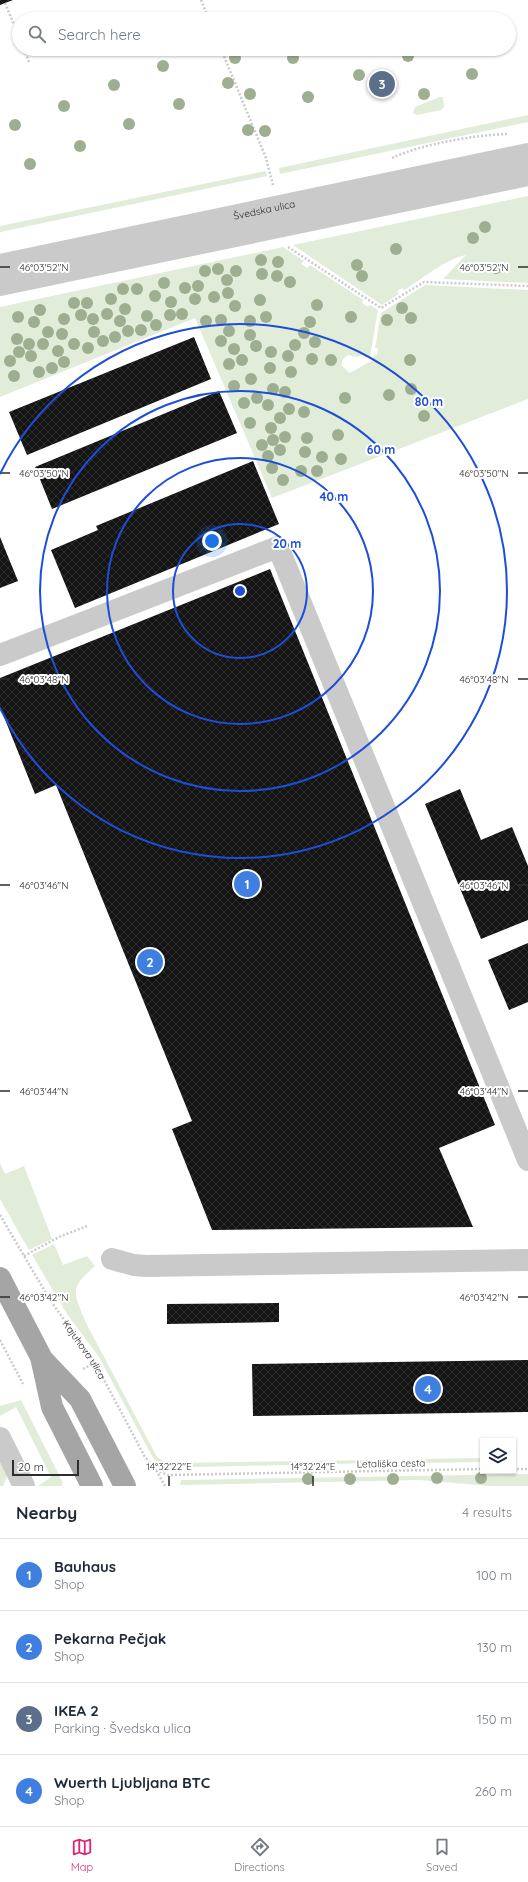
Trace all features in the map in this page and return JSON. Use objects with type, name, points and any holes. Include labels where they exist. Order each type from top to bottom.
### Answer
[{"type":"main road","points":[[0,1278],[41,1357],[52,1407],[92,1486]]},
{"type":"main road","points":[[41,1357],[80,1399],[125,1486]]},
{"type":"street","name":"Švedska ulica","points":[[0,285],[528,154]]},
{"type":"street","name":"Švedska ulica","points":[[0,265],[280,216],[528,175]]},
{"type":"street","points":[[0,655],[278,547],[528,1160]]},
{"type":"street","points":[[112,1259],[134,1266],[528,1260]]},
{"type":"street","points":[[0,1438],[24,1486]]},
{"type":"path","points":[[201,0],[206,12]]},
{"type":"path","points":[[6,3],[12,19]]},
{"type":"path","points":[[27,56],[29,62]]},
{"type":"path","points":[[224,56],[271,173],[286,246],[381,308],[424,282],[528,286]]},
{"type":"path","points":[[392,158],[406,151],[476,136],[511,134]]},
{"type":"path","name":"Kajuhova ulica","points":[[0,1215],[50,1300],[94,1363],[145,1457],[156,1470],[164,1486]]},
{"type":"path","points":[[24,1256],[59,1237],[87,1226]]},
{"type":"path","points":[[81,1370],[94,1363]]},
{"type":"path","name":"Letališka cesta","points":[[156,1470],[168,1475],[480,1469]]},
{"type":"path","points":[[516,1469],[528,1469]]},
{"type":"green space","points":[[443,97],[444,107],[441,110],[417,115],[413,113],[415,107]]},
{"type":"green space","points":[[528,115],[528,122],[280,174],[279,168]]},
{"type":"green space","points":[[266,171],[267,176],[0,232],[0,226]]},
{"type":"green space","points":[[528,196],[528,283],[443,279],[466,255],[449,261],[404,290],[402,288],[397,291],[399,294],[382,305],[293,245]]},
{"type":"green space","points":[[283,247],[304,261],[301,264],[307,268],[310,265],[363,300],[362,303],[368,307],[370,305],[378,310],[370,357],[365,354],[357,357],[348,355],[343,359],[341,365],[350,373],[373,360],[374,355],[377,355],[378,348],[375,348],[381,313],[425,285],[528,290],[528,399],[272,498],[195,318],[0,397],[0,307]]},
{"type":"green space","points":[[0,1163],[5,1174],[24,1166],[52,1239],[29,1250],[0,1199]]},
{"type":"green space","points":[[54,1244],[63,1265],[87,1256],[95,1266],[86,1274],[77,1286],[76,1297],[86,1323],[157,1457],[165,1462],[178,1463],[373,1460],[373,1463],[181,1467],[170,1467],[160,1464],[152,1456],[99,1357],[67,1314],[32,1255]]},
{"type":"green space","points":[[21,1400],[63,1483],[61,1486],[38,1486],[51,1477],[16,1407],[0,1416],[0,1406]]},
{"type":"green space","points":[[480,1458],[480,1462],[418,1463],[418,1459]]},
{"type":"green space","points":[[0,1463],[7,1476],[3,1486],[0,1486]]},
{"type":"green space","points":[[528,1474],[528,1486],[490,1486],[419,1480],[180,1485],[181,1480]]},
{"type":"building","points":[[0,0],[13,0],[0,5]]},
{"type":"building","points":[[194,337],[211,379],[27,455],[9,412]]},
{"type":"building","points":[[219,391],[237,433],[52,509],[35,467]]},
{"type":"building","points":[[253,461],[279,524],[75,608],[51,550],[98,530],[96,526]]},
{"type":"building","points":[[0,537],[18,581],[0,588]]},
{"type":"building","points":[[270,569],[495,1125],[439,1148],[473,1227],[212,1230],[172,1129],[192,1121],[56,785],[35,794],[0,707],[0,678]]},
{"type":"building","points":[[460,789],[481,840],[512,827],[528,866],[528,920],[481,939],[425,804]]},
{"type":"building","points":[[528,943],[528,1002],[509,1010],[488,960]]},
{"type":"building","points":[[279,1303],[279,1322],[167,1324],[167,1304]]},
{"type":"building","points":[[528,1360],[528,1412],[253,1416],[252,1364]]},
{"type":"place","name":"IKEA 2","points":[[382,84]]},
{"type":"place","name":"Bauhaus","points":[[247,884]]},
{"type":"place","name":"Pekarna Pečjak","points":[[150,962]]},
{"type":"place","name":"Wuerth Ljubljana BTC","points":[[428,1389]]}]
